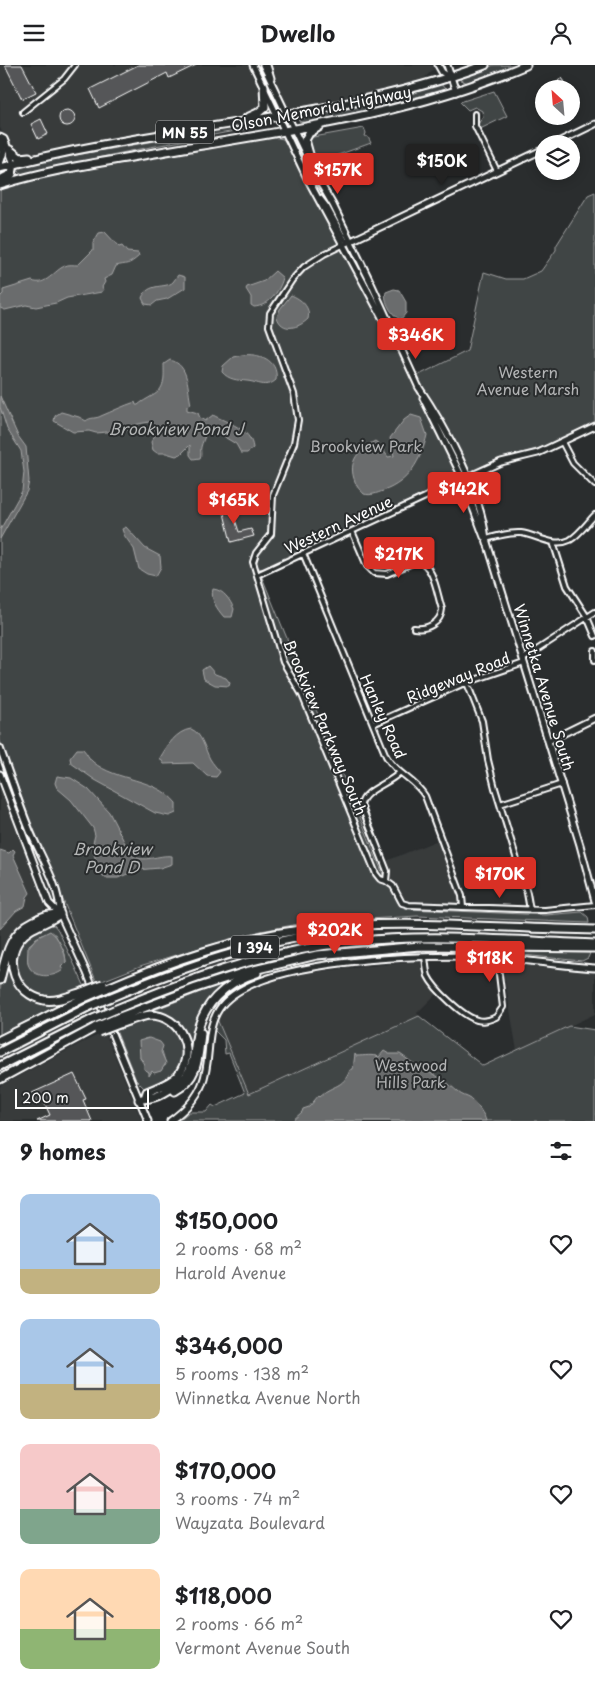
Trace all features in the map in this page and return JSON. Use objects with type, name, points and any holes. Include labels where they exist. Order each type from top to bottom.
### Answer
[{"type":"highway","name":"Olson Memorial Highway","points":[[0,168],[91,148],[370,99],[450,77],[485,65]]},
{"type":"highway","name":"Olson Memorial Highway","points":[[0,185],[56,171],[398,108],[456,92],[526,65]]},
{"type":"highway","points":[[238,123],[258,113],[265,107],[264,86]]},
{"type":"highway","points":[[314,172],[305,140],[311,131],[324,123]]},
{"type":"highway","points":[[0,142],[3,152],[0,161]]},
{"type":"highway","points":[[10,150],[16,156],[23,158],[91,148]]},
{"type":"highway","points":[[0,180],[12,174],[14,164]]},
{"type":"highway","points":[[0,980],[8,947],[18,932],[31,922],[49,914],[60,915]]},
{"type":"highway","points":[[60,915],[29,931],[20,940],[12,963],[14,972],[21,987],[38,998],[54,1000],[83,995]]},
{"type":"highway","points":[[0,1040],[83,995],[104,986],[222,947],[293,931],[407,924]]},
{"type":"highway","name":"I 394","points":[[0,1052],[109,998],[198,964],[269,944],[327,933],[407,924],[595,930]]},
{"type":"highway","name":"I 394","points":[[0,1066],[114,1010],[224,969],[272,956],[334,944],[391,939],[432,938],[595,946]]},
{"type":"highway","points":[[0,1079],[97,1029],[212,986],[224,979],[292,960],[345,952],[420,946],[595,946]]},
{"type":"highway","points":[[142,1099],[154,1097],[176,1086],[188,1073],[193,1059],[199,1024],[210,1004],[227,987],[242,978],[285,965],[345,952]]},
{"type":"highway","points":[[118,1021],[146,1016],[159,1016],[173,1023],[184,1037],[186,1057],[181,1070],[168,1083],[147,1092],[142,1099]]},
{"type":"street","points":[[23,112],[64,79],[75,65]]},
{"type":"street","points":[[253,65],[316,194],[397,343]]},
{"type":"street","points":[[263,65],[314,172],[333,205],[349,242],[378,298],[397,343]]},
{"type":"street","points":[[267,65],[271,71],[271,81]]},
{"type":"street","points":[[438,65],[442,72],[450,77]]},
{"type":"street","points":[[448,65],[456,92]]},
{"type":"street","points":[[475,114],[475,126],[497,171]]},
{"type":"street","points":[[572,135],[595,124]]},
{"type":"street","points":[[0,137],[4,139],[10,150],[14,164]]},
{"type":"street","points":[[257,575],[254,559],[272,533],[273,495],[294,443],[298,420],[296,401],[272,336],[269,319],[275,303],[299,272],[314,259],[535,153]]},
{"type":"street","points":[[316,194],[327,207],[345,239],[349,242]]},
{"type":"street","name":"Winnetka Avenue South","points":[[397,343],[418,385],[448,436],[481,518],[562,784],[595,901]]},
{"type":"street","name":"Western Avenue","points":[[257,575],[501,462],[529,456],[595,426]]},
{"type":"street","points":[[562,442],[573,463],[595,485]]},
{"type":"street","points":[[486,539],[516,533],[554,542],[562,542],[571,539],[595,515]]},
{"type":"street","points":[[352,531],[367,566],[374,573],[387,574],[417,561],[422,561],[428,567],[442,609],[441,615],[434,624],[424,628],[414,628]]},
{"type":"street","points":[[554,542],[567,586],[587,617],[595,636]]},
{"type":"street","name":"Hanley Road","points":[[303,553],[386,756],[399,773],[415,783],[425,796],[462,896],[463,907]]},
{"type":"street","name":"Brookview Parkway South","points":[[257,575],[285,667],[302,695],[376,874],[380,879],[393,886],[402,903],[409,905],[463,907]]},
{"type":"street","name":"Ridgeway Road","points":[[373,724],[466,683],[523,661],[595,612]]},
{"type":"street","points":[[595,651],[595,660]]},
{"type":"street","points":[[466,683],[482,721],[488,760],[528,893],[530,910]]},
{"type":"street","points":[[548,741],[595,718]]},
{"type":"street","points":[[0,748],[24,815],[56,890],[60,904],[60,915]]},
{"type":"street","points":[[386,881],[387,871],[361,803],[366,795],[399,773]]},
{"type":"street","points":[[0,774],[49,903],[60,915],[142,1099],[148,1121]]},
{"type":"street","points":[[500,804],[562,784]]},
{"type":"street","points":[[463,907],[559,910],[595,905]]},
{"type":"street","points":[[425,957],[428,975],[434,985],[471,1017],[480,1021],[490,1020],[500,1014],[504,1007],[497,958]]},
{"type":"street","points":[[170,1121],[190,1104],[198,1093],[204,1078],[213,1019],[222,1005],[238,991],[274,977],[309,968],[425,957],[497,958],[595,968]]},
{"type":"shaded area","points":[[0,65],[432,65],[434,69],[419,83],[379,94],[86,145],[16,160],[0,128]]},
{"type":"shaded area","points":[[0,784],[45,907],[43,913],[0,973]]},
{"type":"shaded area","points":[[438,840],[460,899],[457,902],[451,903],[403,900],[395,884],[390,879],[390,871],[386,861]]},
{"type":"shaded area","points":[[418,961],[423,964],[427,980],[437,993],[417,1013],[419,1016],[249,1094],[217,1019],[225,1007],[237,996],[270,982],[311,972]]},
{"type":"shaded area","points":[[502,963],[595,971],[595,1014],[517,1051]]},
{"type":"shaded area","points":[[105,1032],[142,1121],[0,1121],[0,1086]]},
{"type":"green space","points":[[494,65],[518,65],[468,83],[460,80],[462,77]]},
{"type":"green space","points":[[441,84],[445,89],[362,112],[306,122],[300,122],[298,118],[369,105]]},
{"type":"green space","points":[[494,91],[507,116],[480,129],[478,124],[483,117],[482,111],[475,107],[468,110],[460,102]]},
{"type":"green space","points":[[252,124],[253,128],[138,149],[23,174],[18,171],[19,167],[65,157]]},
{"type":"green space","points":[[364,128],[365,136],[368,137],[371,143],[316,163],[308,148],[308,138]]},
{"type":"green space","name":"Brookview Park","points":[[274,137],[283,139],[288,145],[389,334],[457,475],[455,480],[263,569],[258,568],[256,558],[274,533],[275,497],[296,445],[300,427],[299,399],[271,326],[275,309],[292,284],[289,280],[270,308],[266,326],[293,397],[295,427],[292,440],[271,494],[269,533],[251,556],[251,565],[255,579],[262,577],[387,884],[398,903],[407,909],[546,915],[582,912],[588,917],[589,923],[417,916],[304,923],[261,931],[217,943],[143,965],[97,983],[0,741],[0,189],[42,178],[104,166]]},
{"type":"green space","name":"Western Avenue Marsh","points":[[595,192],[595,423],[544,447],[498,459],[471,471],[468,470],[417,376],[467,351],[484,272],[506,279],[523,279],[541,271],[556,250],[556,246],[588,195]]},
{"type":"green space","points":[[54,925],[58,930],[85,987],[56,998],[41,996],[31,992],[18,976],[16,966],[19,946],[26,937],[38,929]],"holes":[[[55,934],[65,954],[66,962],[61,967],[31,969],[28,963],[29,945],[41,935]]]},
{"type":"green space","points":[[398,949],[590,953],[588,958],[582,961],[501,953],[437,951],[327,961],[327,958]]},
{"type":"green space","points":[[9,952],[10,966],[30,997],[71,999],[0,1035],[0,989]]},
{"type":"green space","points":[[221,984],[222,987],[210,1000],[191,1056],[189,1056],[182,1029],[149,1012]]},
{"type":"green space","name":"Westwood Hills Park","points":[[419,1016],[483,1066],[569,1026],[595,1030],[595,1121],[178,1121],[189,1112],[206,1112],[212,1105],[215,1107],[245,1093],[229,1053],[225,1054],[224,1040],[214,1030],[217,1019],[249,1094]]},
{"type":"green space","points":[[152,1017],[172,1024],[181,1040],[184,1051],[183,1059],[168,1079],[152,1087],[144,1088],[136,1080],[115,1028]],"holes":[[[148,1038],[162,1051],[166,1065],[157,1071],[152,1071],[150,1074],[140,1058],[144,1039]]]},
{"type":"water","points":[[105,232],[119,247],[122,246],[127,252],[138,253],[139,256],[130,263],[116,266],[112,275],[104,279],[105,282],[102,287],[104,290],[102,292],[67,298],[56,303],[36,307],[26,305],[5,310],[0,308],[0,297],[3,294],[3,290],[32,281],[42,282],[66,265],[78,265],[93,250],[93,243],[99,233]]},
{"type":"water","points":[[275,271],[283,278],[279,288],[269,301],[254,307],[251,305],[251,297],[246,289],[247,287],[264,281]]},
{"type":"water","points":[[178,275],[185,277],[185,288],[167,299],[157,301],[152,305],[145,304],[142,298],[148,290],[170,284]]},
{"type":"water","points":[[394,289],[399,290],[406,302],[406,313],[401,319],[394,315],[387,304],[386,292]]},
{"type":"water","points":[[291,295],[307,307],[309,315],[308,319],[296,327],[283,325],[277,317],[280,309]]},
{"type":"water","points":[[242,355],[261,356],[271,362],[276,373],[276,380],[269,384],[262,384],[227,377],[222,372],[223,366],[233,357]]},
{"type":"water","name":"Brookview Pond J","points":[[170,360],[181,367],[184,372],[191,404],[187,406],[187,410],[198,413],[200,418],[205,421],[213,415],[238,427],[248,436],[253,448],[247,453],[241,453],[236,444],[226,438],[221,432],[213,436],[205,433],[200,458],[193,459],[190,455],[190,445],[181,454],[176,456],[157,453],[153,450],[151,442],[156,433],[154,426],[149,422],[138,424],[128,430],[96,433],[89,431],[73,432],[54,421],[55,416],[61,412],[86,421],[135,402],[138,405],[160,390],[163,382],[164,364]]},
{"type":"water","points":[[0,396],[18,436],[26,447],[29,481],[27,491],[0,539],[0,530],[22,491],[24,472],[21,451],[7,429],[0,407]]},
{"type":"water","points":[[411,415],[421,418],[427,435],[417,461],[407,476],[392,487],[374,494],[364,494],[358,487],[352,471],[355,459],[363,449],[375,441],[388,457],[394,456],[390,438],[404,420]]},
{"type":"water","points":[[126,527],[145,548],[160,556],[161,567],[156,576],[147,574],[139,569],[134,549],[122,529]]},
{"type":"water","points":[[213,589],[223,593],[228,599],[234,609],[232,617],[224,617],[219,611],[213,600]]},
{"type":"water","points":[[208,666],[215,674],[226,678],[230,683],[229,686],[215,685],[204,679],[202,670]]},
{"type":"water","points":[[191,729],[201,738],[210,759],[220,772],[216,777],[207,776],[193,763],[164,764],[160,758],[176,736]]},
{"type":"water","points":[[77,749],[83,749],[92,761],[113,773],[158,788],[176,803],[176,813],[169,816],[155,813],[95,780],[71,763],[70,758]]},
{"type":"water","name":"Brookview Pond D","points":[[57,776],[71,778],[88,789],[109,812],[131,855],[141,859],[172,856],[172,864],[160,868],[137,870],[118,878],[105,878],[99,871],[92,847],[95,835],[93,828],[71,800],[57,788],[55,783]]},
{"type":"water","points":[[13,849],[15,851],[13,855],[30,893],[25,906],[16,911],[0,929],[0,850],[9,853]]},
{"type":"water","points":[[50,931],[61,945],[66,962],[61,967],[63,970],[59,973],[44,976],[34,972],[28,964],[28,948],[36,938]]},
{"type":"water","points":[[149,1038],[160,1042],[163,1046],[161,1052],[166,1063],[161,1071],[154,1073],[152,1071],[149,1076],[149,1072],[144,1069],[144,1062],[140,1058],[139,1041]]},
{"type":"water","points":[[384,1051],[389,1054],[400,1054],[417,1066],[424,1066],[427,1069],[426,1072],[438,1077],[471,1099],[480,1109],[486,1121],[292,1121],[303,1109],[309,1107],[319,1095],[344,1080],[350,1070],[353,1069],[355,1054],[356,1056],[371,1055],[379,1057]]},
{"type":"building","points":[[5,65],[22,65],[36,92],[22,99]]},
{"type":"building","points":[[138,65],[196,65],[169,78],[167,73],[99,108],[90,89]]},
{"type":"building","points":[[67,110],[75,118],[67,126],[59,118]]},
{"type":"building","points":[[41,119],[48,134],[38,139],[31,124]]},
{"type":"building","points":[[230,503],[239,532],[251,529],[254,536],[231,542],[222,505]]},
{"type":"building","points":[[74,1074],[86,1099],[83,1100],[92,1121],[37,1121],[50,1115],[43,1100],[36,1103],[32,1093]]}]
